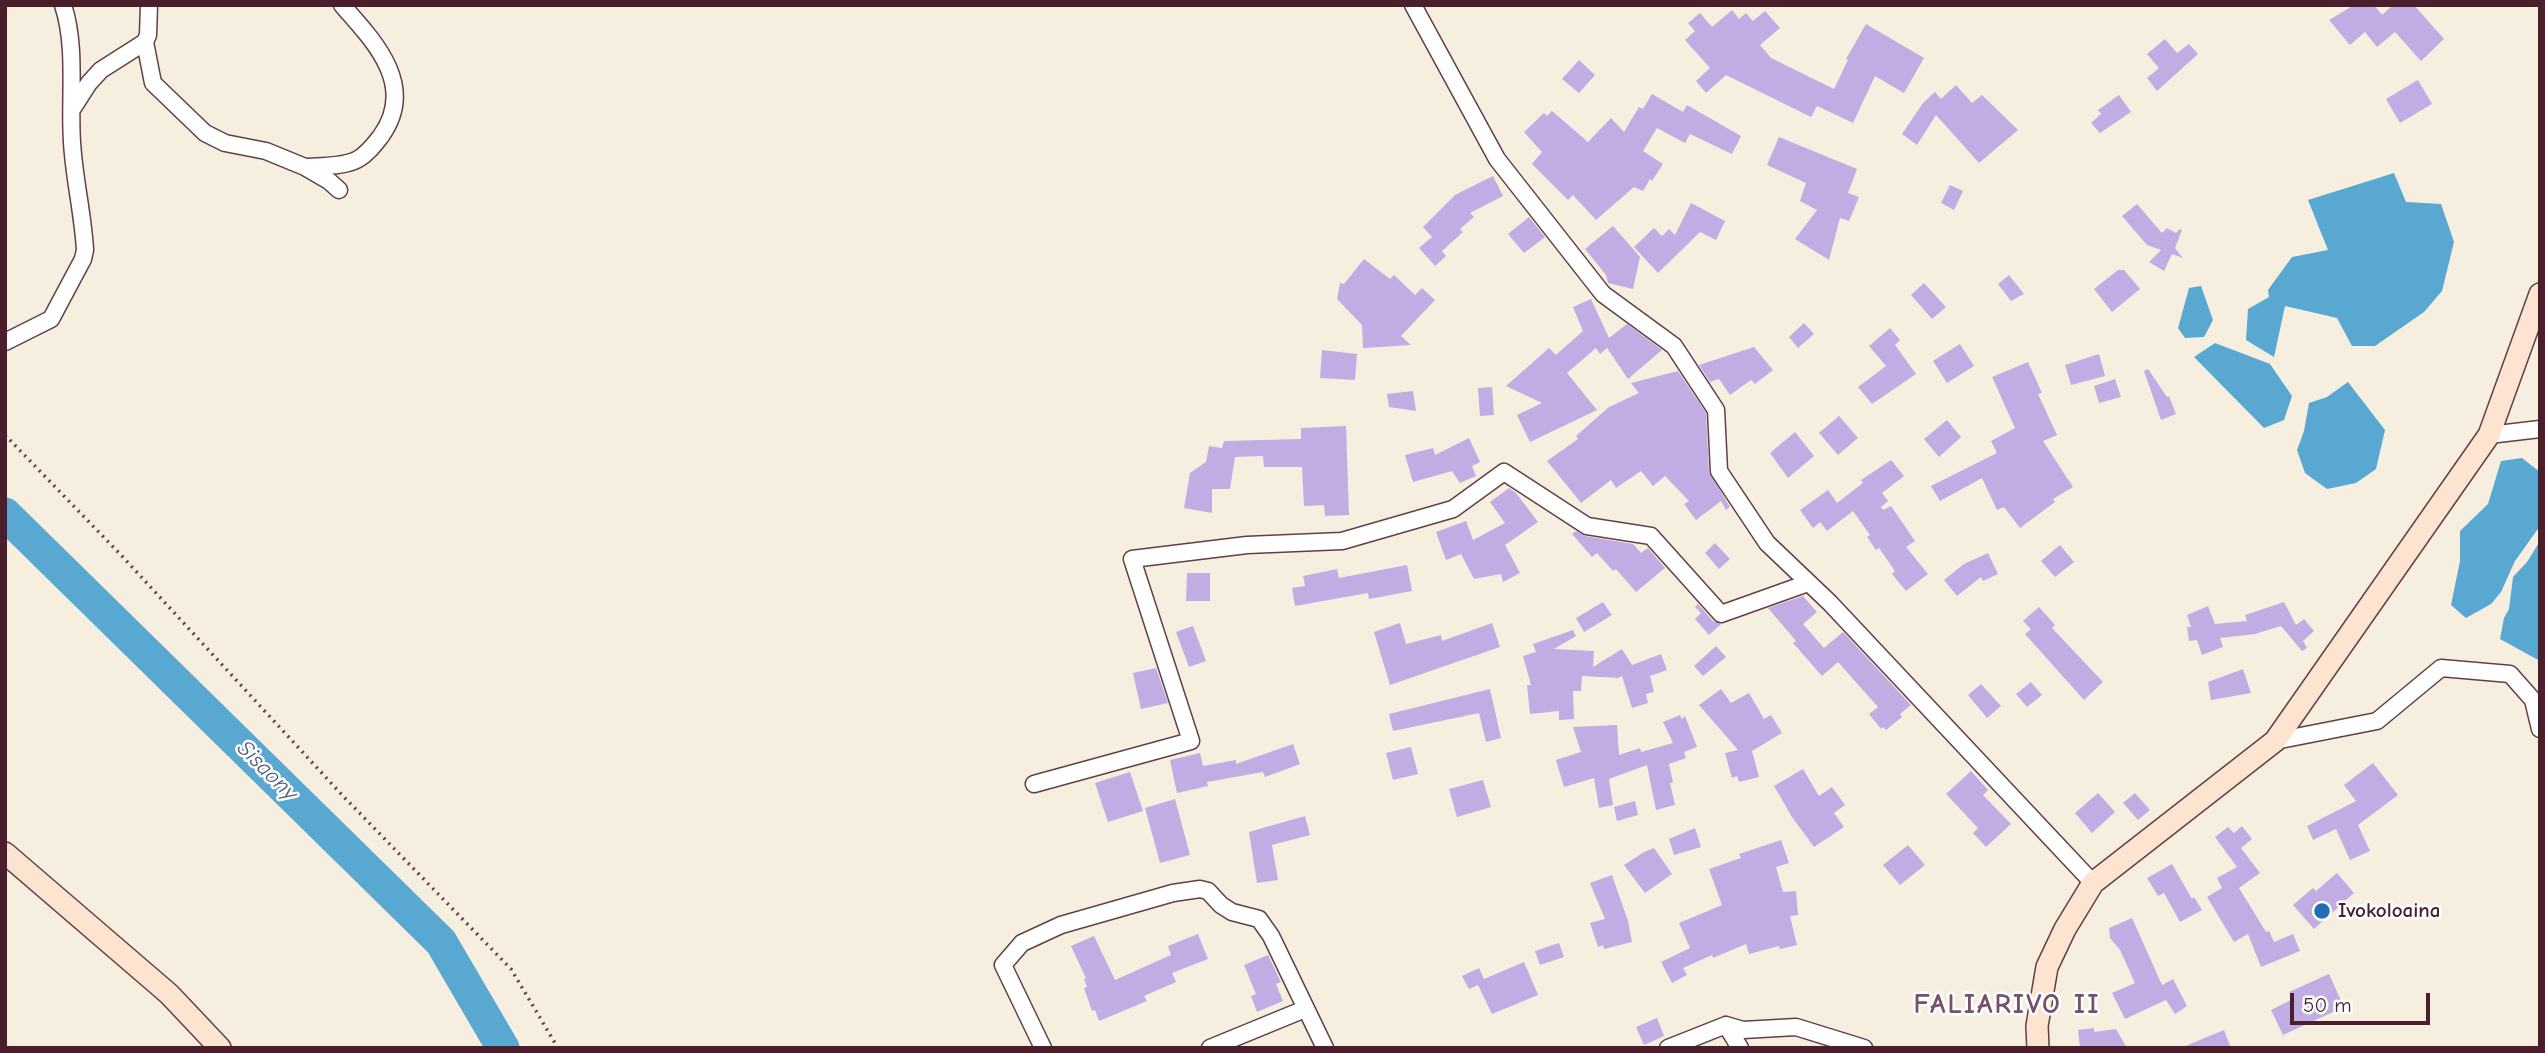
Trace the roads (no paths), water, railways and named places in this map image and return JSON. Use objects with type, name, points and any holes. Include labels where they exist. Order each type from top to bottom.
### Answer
[{"type":"street","points":[[5,342],[51,319],[83,259],[85,241],[72,141],[71,71],[63,5]]},
{"type":"street","points":[[149,5],[148,35],[145,42],[153,83],[205,134],[225,143],[266,151],[305,167],[339,190]]},
{"type":"street","points":[[305,167],[357,161],[368,152],[393,116],[394,81],[374,41],[342,5]]},
{"type":"street","points":[[1413,5],[1497,159],[1603,294],[1674,346],[1716,411],[1719,471],[1768,543],[2093,883]]},
{"type":"street","points":[[72,110],[101,70],[145,42]]},
{"type":"street","points":[[2038,1048],[2037,1026],[2047,967],[2065,929],[2093,883],[2275,741],[2489,435],[2540,294]]},
{"type":"street","points":[[2489,435],[2540,429]]},
{"type":"street","points":[[1034,784],[1191,741],[1132,559],[1247,545],[1342,541],[1453,509],[1504,472],[1587,526],[1651,536],[1721,614],[1808,583]]},
{"type":"street","points":[[2275,741],[2377,721],[2441,668],[2510,674],[2533,700],[2540,729]]},
{"type":"street","points":[[5,853],[169,994],[220,1048]]},
{"type":"street","points":[[1043,1048],[1003,965],[1022,943],[1061,925],[1173,893],[1200,890],[1208,891],[1232,912],[1259,919],[1271,936],[1325,1048]]},
{"type":"street","points":[[1210,1048],[1304,1009]]},
{"type":"street","points":[[1668,1048],[1726,1026],[1743,1030],[1796,1027],[1864,1048]]},
{"type":"street","points":[[1726,1026],[1740,1048]]},
{"type":"water","points":[[2394,173],[2406,202],[2441,204],[2454,242],[2442,291],[2424,312],[2375,346],[2352,346],[2337,318],[2285,306],[2274,357],[2246,340],[2248,309],[2269,297],[2268,290],[2292,257],[2328,250],[2308,200]]},
{"type":"water","points":[[2201,286],[2213,320],[2204,337],[2185,338],[2178,328],[2189,288]]},
{"type":"water","points":[[2215,343],[2270,364],[2292,396],[2284,420],[2264,428],[2194,357]]},
{"type":"water","points":[[2348,382],[2385,430],[2376,469],[2356,483],[2327,489],[2305,473],[2297,450],[2309,403],[2327,397]]},
{"type":"water","points":[[2522,458],[2540,472],[2540,526],[2515,561],[2501,592],[2491,604],[2466,618],[2451,605],[2460,561],[2460,531],[2488,504],[2501,461]]},
{"type":"water","points":[[2540,541],[2540,661],[2500,639],[2504,618],[2509,609],[2513,577],[2527,562]]},
{"type":"waterway","name":"Sisaony","points":[[5,514],[441,942],[503,1048]]},
{"type":"place","name":"Ivokoloaina","points":[[2322,911]]},
{"type":"district","name":"FALIARIVO II","points":[[2007,1005]]}]
